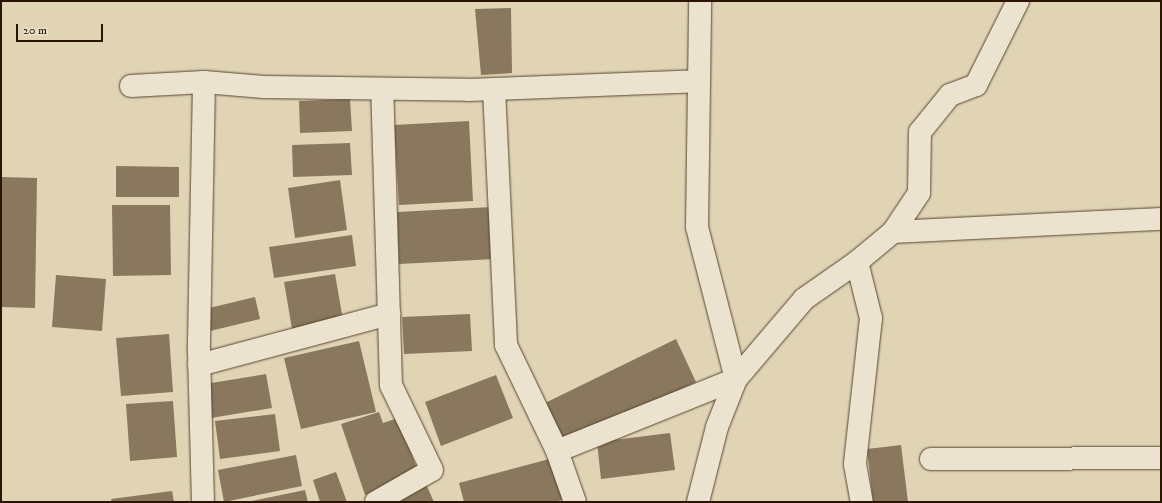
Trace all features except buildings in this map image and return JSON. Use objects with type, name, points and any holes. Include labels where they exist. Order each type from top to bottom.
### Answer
[{"type":"street","points":[[700,1],[697,227],[736,379]]},
{"type":"street","points":[[698,502],[716,427],[736,379],[804,299],[857,262],[893,232],[919,193],[920,132],[950,95],[976,85],[1018,1]]},
{"type":"street","points":[[131,86],[204,82],[264,87],[494,89],[698,82]]},
{"type":"street","points":[[203,502],[199,365],[204,82]]},
{"type":"street","points":[[376,502],[432,470],[391,385],[382,89]]},
{"type":"street","points":[[494,89],[506,345],[557,451],[575,502]]},
{"type":"street","points":[[893,232],[1161,219]]},
{"type":"street","points":[[857,262],[871,318],[855,464],[862,502]]},
{"type":"street","points":[[199,365],[389,314]]},
{"type":"street","points":[[557,451],[736,379]]},
{"type":"street","points":[[931,459],[1161,458]]}]
